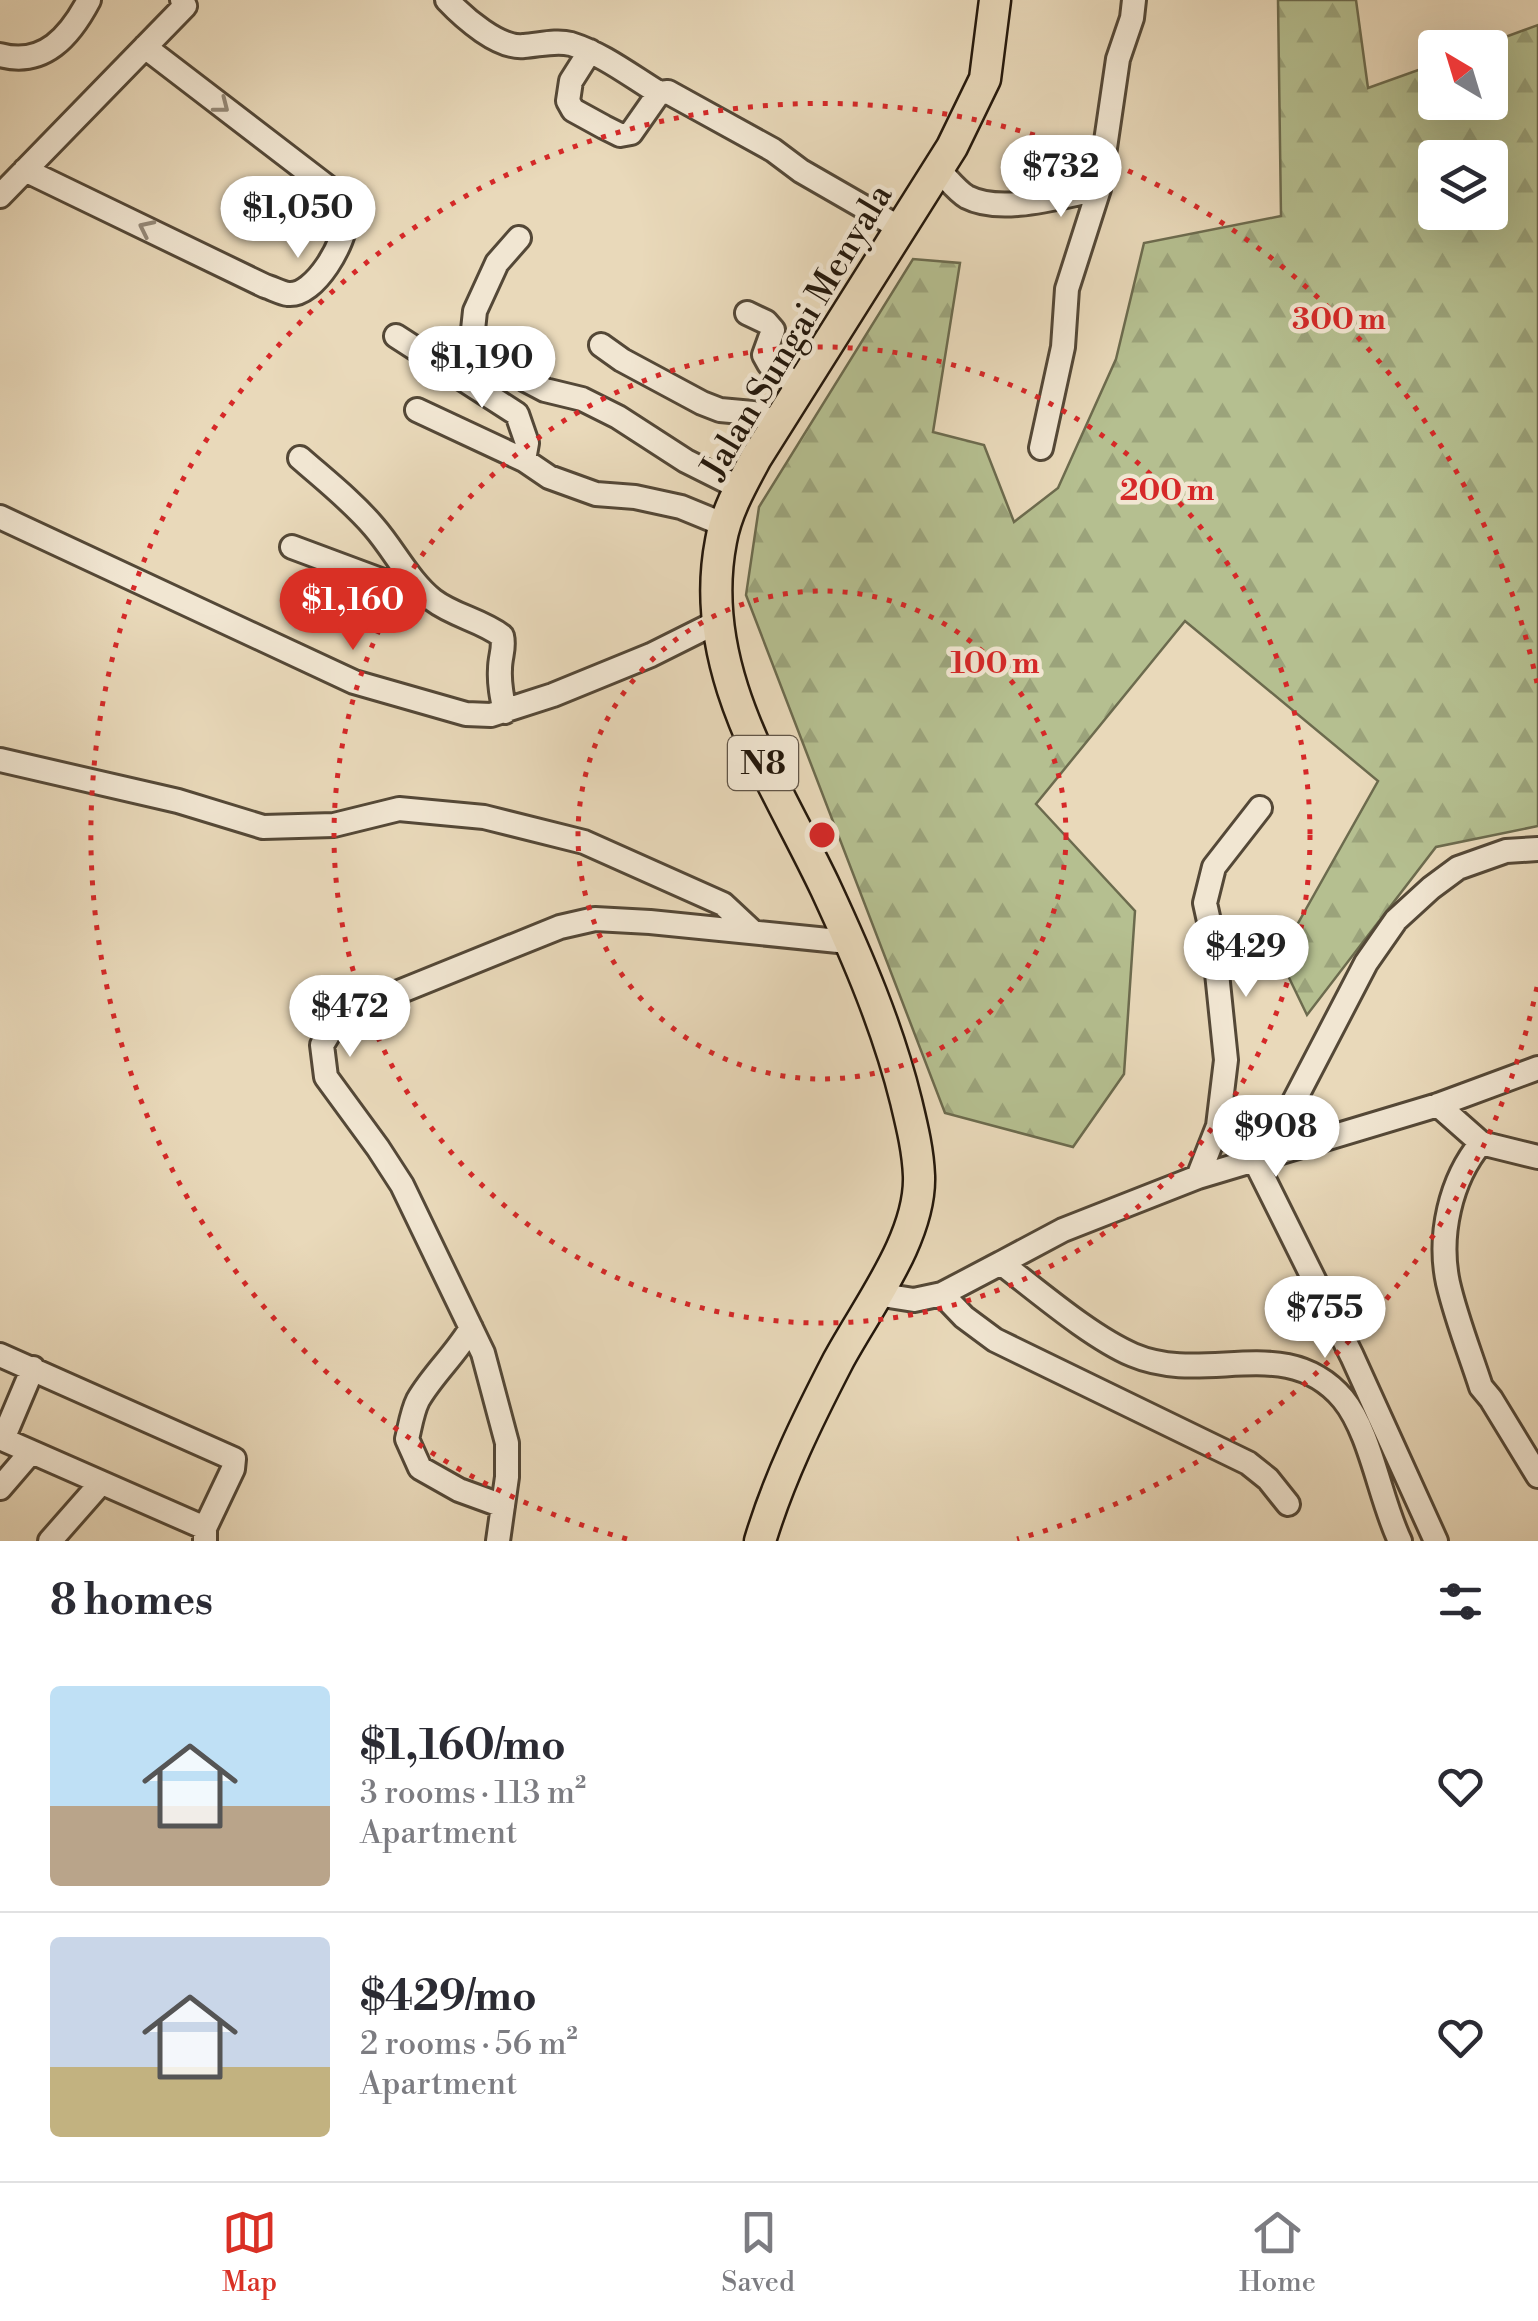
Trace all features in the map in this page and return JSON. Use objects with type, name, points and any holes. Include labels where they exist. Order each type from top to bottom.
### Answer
[{"type":"main road","name":"Jalan Sungai Menyala","points":[[760,1541],[784,1470],[896,1258],[914,1216],[919,1178],[915,1137],[884,1024],[826,889],[740,713],[723,657],[718,621],[718,564],[725,525],[740,488],[974,106],[985,78],[995,0]]},
{"type":"street","points":[[0,55],[20,60],[48,51],[67,36],[89,0]]},
{"type":"street","points":[[0,196],[185,6],[182,0]]},
{"type":"street","points":[[447,0],[458,13],[506,46],[565,42],[590,51],[660,93],[668,92],[773,150],[900,228]]},
{"type":"street","points":[[1041,448],[1064,347],[1067,289],[1099,188],[1118,58],[1134,0]]},
{"type":"street","points":[[25,170],[266,286],[290,294],[308,289],[324,273],[346,216],[338,195],[145,47]]},
{"type":"street","points":[[590,51],[571,81],[568,102],[573,110],[620,135],[631,133],[660,93]]},
{"type":"street","points":[[938,170],[966,196],[986,203],[1037,201],[1099,188]]},
{"type":"street","points":[[520,238],[496,263],[475,311],[473,330],[480,345],[526,380],[545,390],[582,398],[686,461],[740,488]]},
{"type":"street","points":[[747,312],[773,330],[764,355],[769,364],[801,388]]},
{"type":"street","points":[[396,336],[517,414],[527,443],[524,460]]},
{"type":"street","points":[[601,345],[702,403],[720,410],[753,413],[778,423]]},
{"type":"street","points":[[418,410],[524,460],[549,477],[596,494],[636,497],[681,507],[725,525]]},
{"type":"street","points":[[300,458],[372,524],[433,599]]},
{"type":"street","points":[[0,517],[354,682],[466,714],[505,712],[650,655],[718,621]]},
{"type":"street","points":[[292,546],[433,599],[502,636],[505,646],[500,686],[505,712]]},
{"type":"street","points":[[0,760],[178,801],[263,827],[334,824],[399,809],[484,817],[584,842],[723,904],[752,932]]},
{"type":"street","points":[[1198,1177],[1218,1126],[1226,1060],[1214,944],[1205,903],[1214,867],[1260,808]]},
{"type":"street","points":[[1260,1158],[1366,964],[1396,920],[1458,868],[1506,850],[1538,849]]},
{"type":"street","points":[[498,1541],[507,1443],[482,1352],[402,1185],[326,1077],[322,1045],[334,1026],[357,1009],[560,927],[596,919],[848,942]]},
{"type":"street","points":[[876,1294],[914,1300],[942,1294],[1063,1230],[1198,1177],[1438,1105],[1538,1068]]},
{"type":"street","points":[[1438,1105],[1481,1143],[1538,1157]]},
{"type":"street","points":[[1481,1143],[1463,1168],[1450,1208],[1445,1236],[1448,1280],[1482,1387],[1535,1469]]},
{"type":"street","points":[[1260,1158],[1436,1541]]},
{"type":"street","points":[[1001,1264],[1084,1326],[1132,1355],[1165,1366],[1286,1364],[1324,1382],[1355,1415],[1400,1541]]},
{"type":"street","points":[[942,1294],[995,1340],[1248,1464],[1268,1479],[1288,1504]]},
{"type":"street","points":[[471,1328],[417,1403],[406,1440],[420,1468],[459,1490],[503,1506]]},
{"type":"street","points":[[0,1355],[33,1368],[234,1459],[234,1469],[205,1535],[1,1439],[33,1368]]},
{"type":"street","points":[[0,1488],[31,1452]]},
{"type":"street","points":[[50,1541],[101,1484]]},
{"type":"green space","points":[[1278,0],[1356,0],[1368,88],[1418,70],[1418,120],[1508,120],[1508,36],[1538,25],[1538,826],[1436,847],[1307,1015],[1279,957],[1378,781],[1185,621],[1036,804],[1135,911],[1124,1074],[1073,1147],[945,1113],[746,595],[759,507],[913,259],[960,263],[933,432],[984,445],[1014,522],[1058,488],[1116,359],[1144,243],[1281,216]]}]
